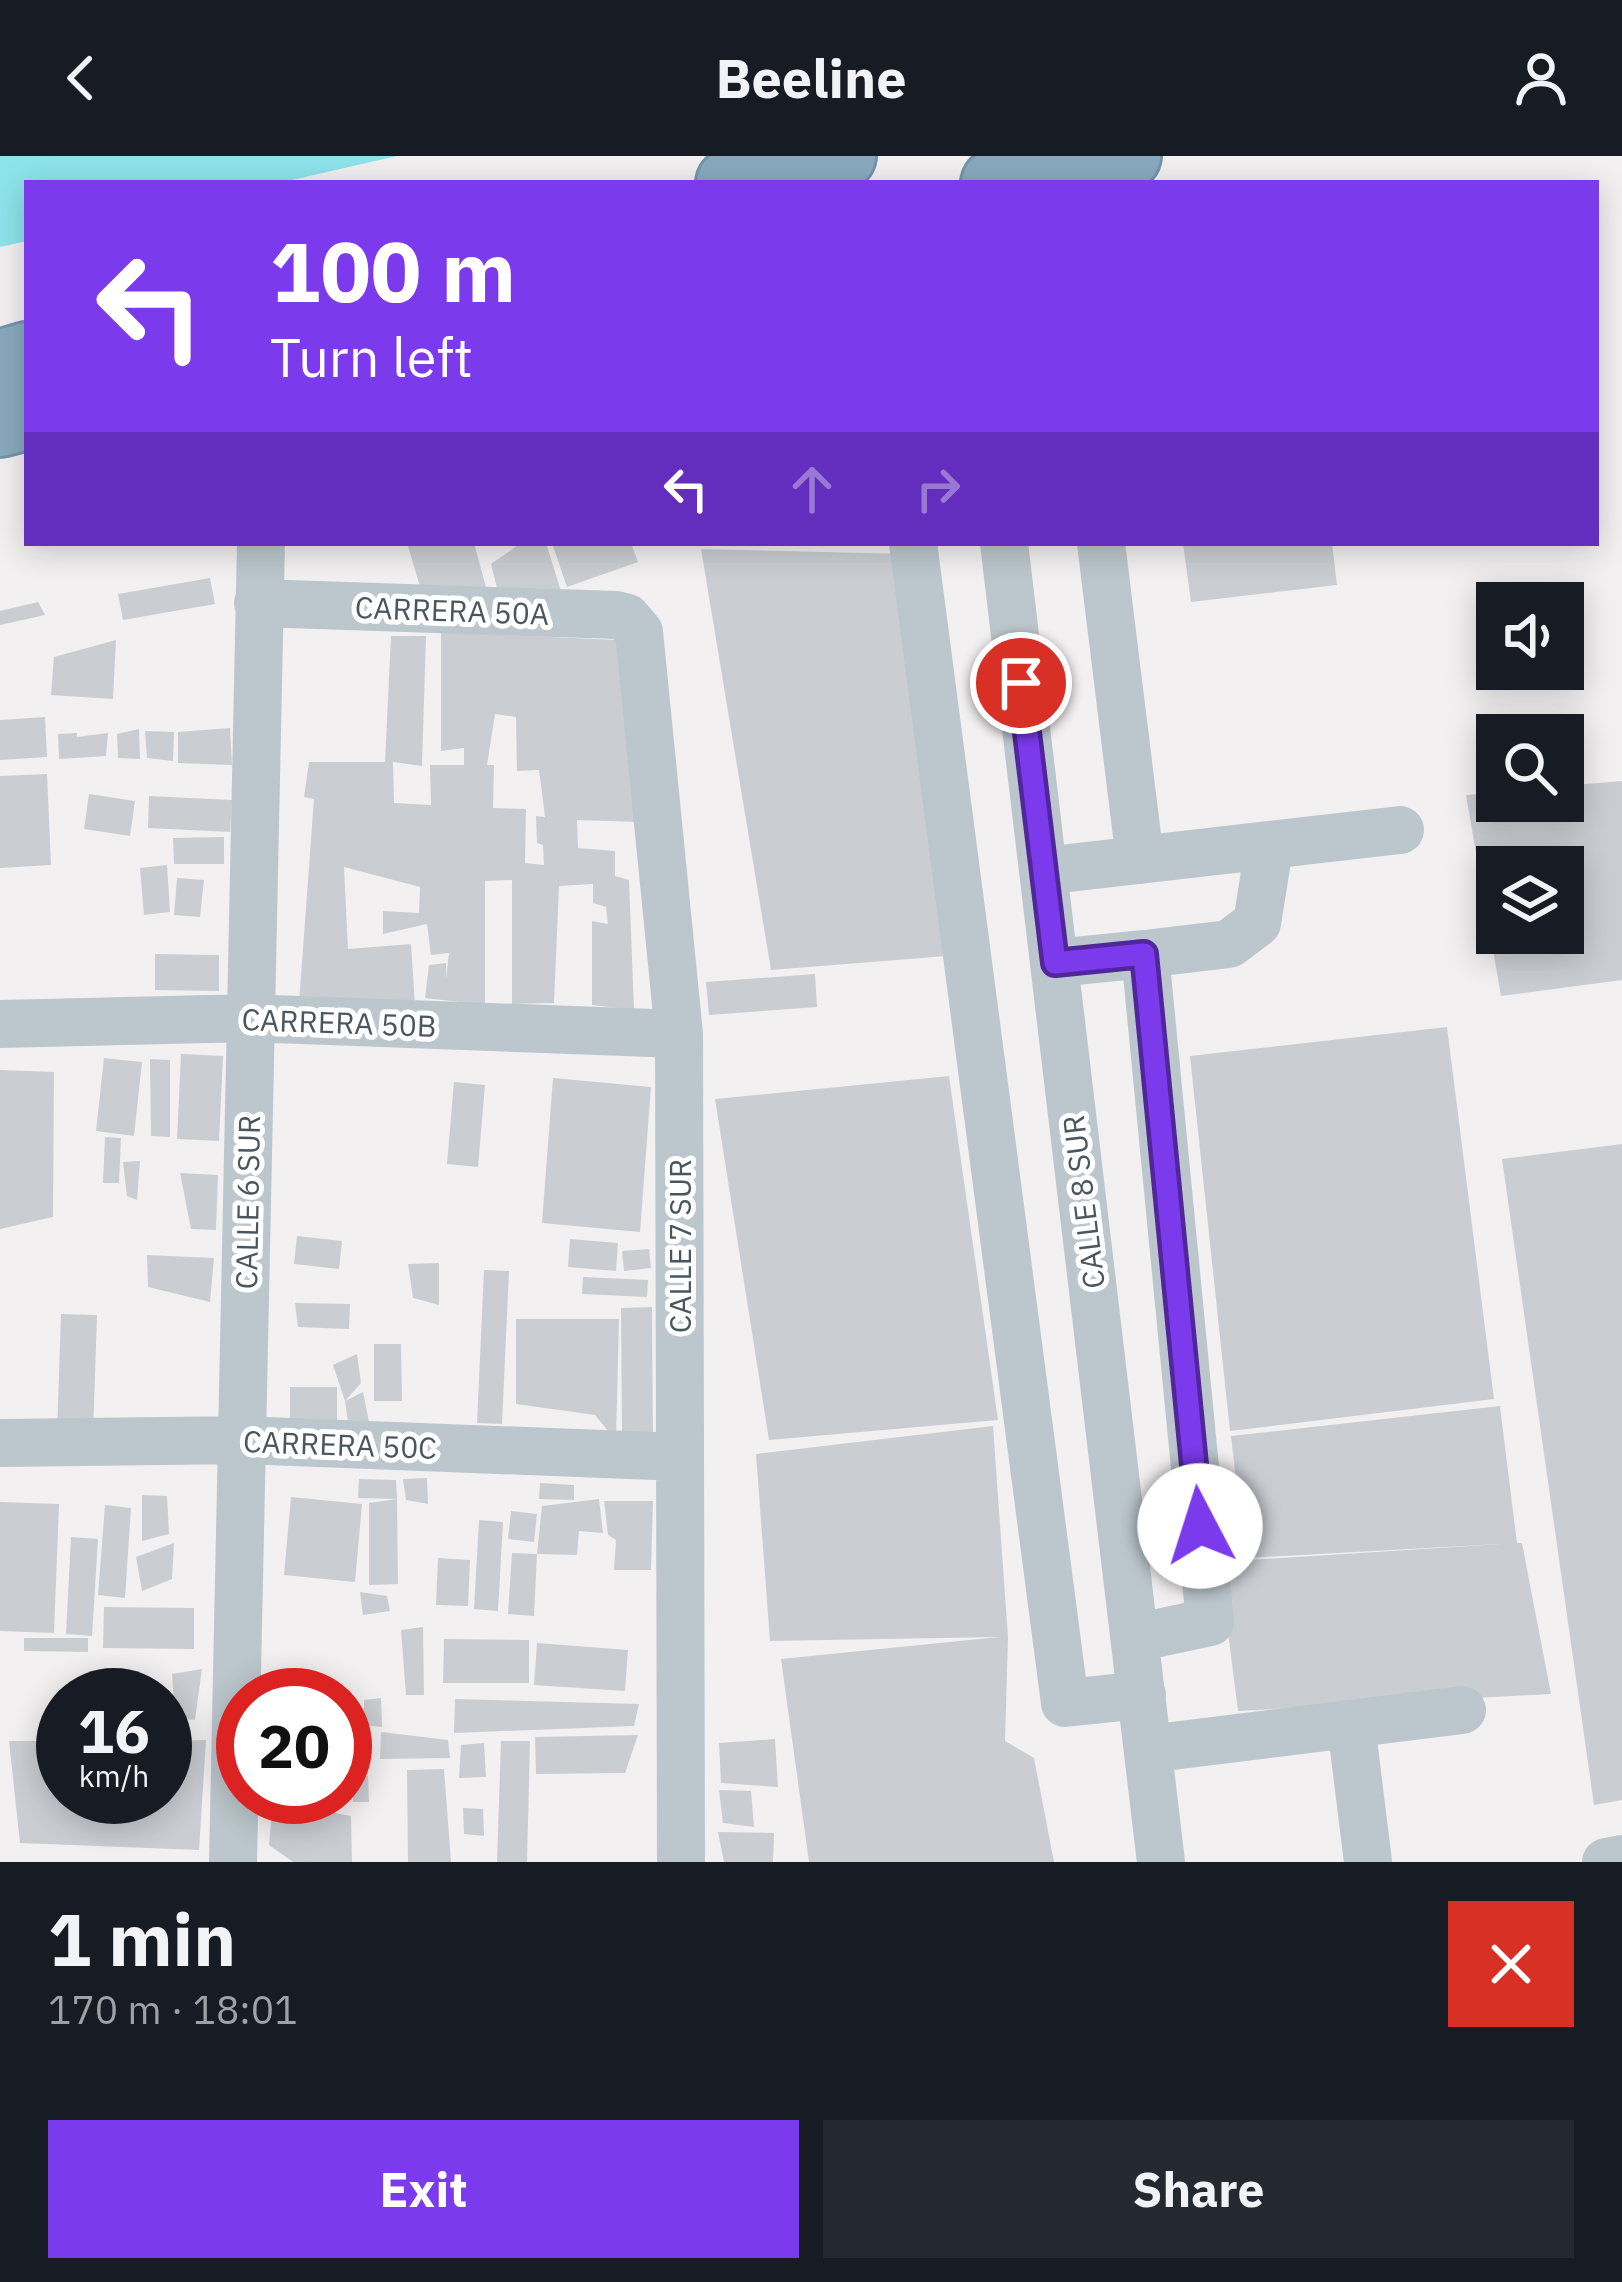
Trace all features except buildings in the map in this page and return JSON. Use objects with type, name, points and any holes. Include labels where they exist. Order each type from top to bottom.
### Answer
[{"type":"highway","points":[[742,180],[842,156]]},
{"type":"highway","points":[[1010,180],[1124,157]]},
{"type":"street","points":[[1082,180],[1124,157]]},
{"type":"street","name":"CALLE 6 SUR","points":[[233,1862],[261,546]]},
{"type":"street","points":[[913,546],[1065,1703],[1142,1695]]},
{"type":"street","name":"CALLE 8 SUR","points":[[1004,546],[1160,1862]]},
{"type":"street","points":[[1101,546],[1140,860]]},
{"type":"street","name":"CARRERA 50A","points":[[258,603],[616,615],[627,618],[639,632]]},
{"type":"street","name":"CALLE 7 SUR","points":[[639,632],[679,1034],[680,1862]]},
{"type":"street","points":[[1043,871],[1400,830]]},
{"type":"street","points":[[1055,963],[1229,944],[1257,923],[1269,848]]},
{"type":"street","points":[[1135,1638],[1210,1622],[1144,954]]},
{"type":"street","name":"CARRERA 50B","points":[[0,1024],[250,1018],[679,1034]]},
{"type":"street","name":"CARRERA 50C","points":[[0,1443],[242,1440],[680,1456]]},
{"type":"street","points":[[1148,1749],[1462,1710]]},
{"type":"street","points":[[1352,1724],[1369,1862]]},
{"type":"street","points":[[1606,1862],[1622,1859]]},
{"type":"water","points":[[0,156],[397,156],[292,180],[24,180],[24,242],[0,247]]},
{"type":"route","points":[[1021,683],[1055,963],[1144,954],[1200,1526]]}]
